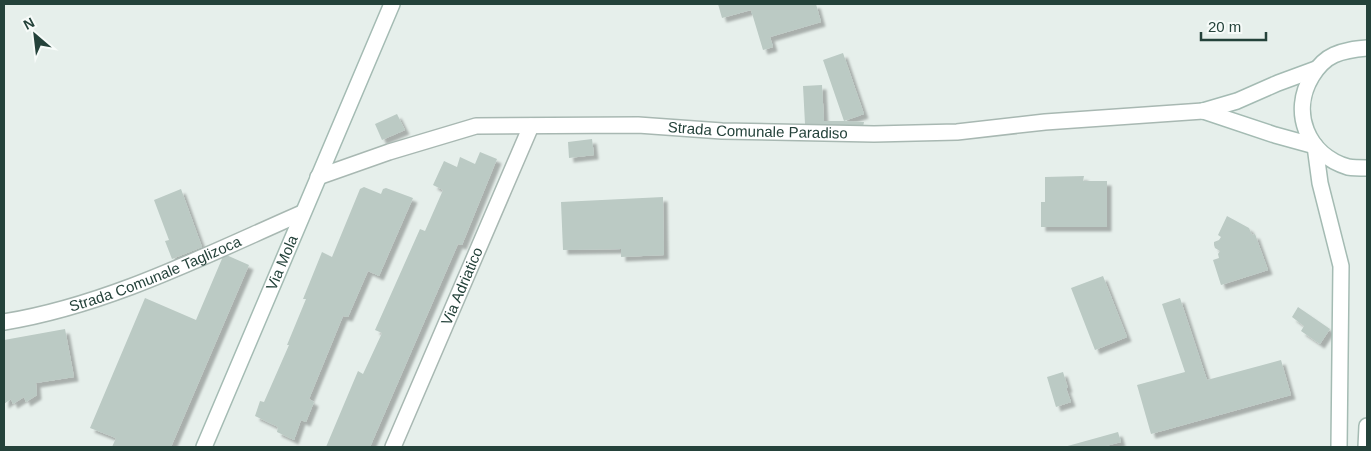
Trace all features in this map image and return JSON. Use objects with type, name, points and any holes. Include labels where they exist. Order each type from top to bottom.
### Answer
[{"type":"street","name":"Via Mola","points":[[204,447],[392,4]]},
{"type":"street","points":[[1367,48],[1350,49],[1332,56],[1316,69],[1305,87],[1302,107],[1305,128],[1315,146],[1330,160],[1350,167],[1367,168]]},
{"type":"street","name":"Strada Comunale Paradiso","points":[[318,177],[389,152],[476,126],[638,125],[722,132],[874,134],[957,132],[1045,122],[1203,110],[1238,102],[1278,83],[1316,69]]},
{"type":"street","name":"Strada Comunale Paradiso","points":[[1203,110],[1275,135],[1315,146]]},
{"type":"street","name":"Via Adriatico","points":[[393,447],[531,126]]},
{"type":"street","points":[[1315,146],[1320,183],[1341,266],[1339,447]]},
{"type":"street","name":"Strada Comunale Taglizoca","points":[[4,322],[34,317],[98,298],[166,272],[302,213]]},
{"type":"street","points":[[1366,447],[1367,426]]},
{"type":"building","points":[[718,4],[816,4],[821,22],[770,37],[773,47],[763,50],[751,10],[722,18]]},
{"type":"building","points":[[843,53],[864,114],[844,121],[823,60]]},
{"type":"building","points":[[822,85],[824,121],[864,122],[863,127],[805,124],[803,86]]},
{"type":"building","points":[[397,114],[405,130],[382,140],[375,124]]},
{"type":"building","points":[[592,139],[594,155],[569,158],[568,142]]},
{"type":"building","points":[[480,152],[497,159],[462,245],[458,244],[370,447],[326,447],[358,371],[363,374],[382,333],[375,330],[420,229],[425,231],[443,190],[433,185],[444,161],[457,167],[460,157],[475,164]]},
{"type":"building","points":[[1084,176],[1083,181],[1107,181],[1107,227],[1041,227],[1041,202],[1045,202],[1045,177]]},
{"type":"building","points":[[364,187],[381,194],[383,189],[386,188],[413,198],[379,276],[368,271],[348,317],[343,316],[309,399],[314,402],[306,422],[301,420],[294,440],[277,432],[278,427],[255,416],[260,401],[264,402],[289,345],[287,345],[306,299],[303,299],[322,252],[332,257],[360,189]]},
{"type":"building","points":[[181,189],[202,247],[172,259],[165,241],[169,240],[154,200]]},
{"type":"building","points":[[663,197],[664,255],[621,257],[621,249],[563,250],[561,202]]},
{"type":"building","points":[[1227,216],[1249,228],[1252,235],[1255,234],[1268,270],[1221,285],[1213,260],[1219,258],[1218,254],[1220,251],[1215,248],[1214,242],[1221,237],[1218,235]]},
{"type":"building","points":[[224,254],[249,265],[171,447],[112,447],[116,438],[90,428],[145,298],[196,320]]},
{"type":"building","points":[[1103,276],[1127,337],[1095,350],[1071,288]]},
{"type":"building","points":[[1180,298],[1207,380],[1281,360],[1291,395],[1151,434],[1137,385],[1185,372],[1162,304]]},
{"type":"building","points":[[1298,307],[1330,329],[1320,344],[1301,331],[1304,326],[1292,317]]},
{"type":"building","points":[[65,329],[74,377],[36,383],[37,395],[26,402],[24,397],[13,404],[11,399],[4,404],[4,340]]},
{"type":"building","points":[[1063,372],[1071,402],[1056,407],[1047,377]]},
{"type":"building","points":[[1118,432],[1121,442],[1102,447],[1064,447]]}]
